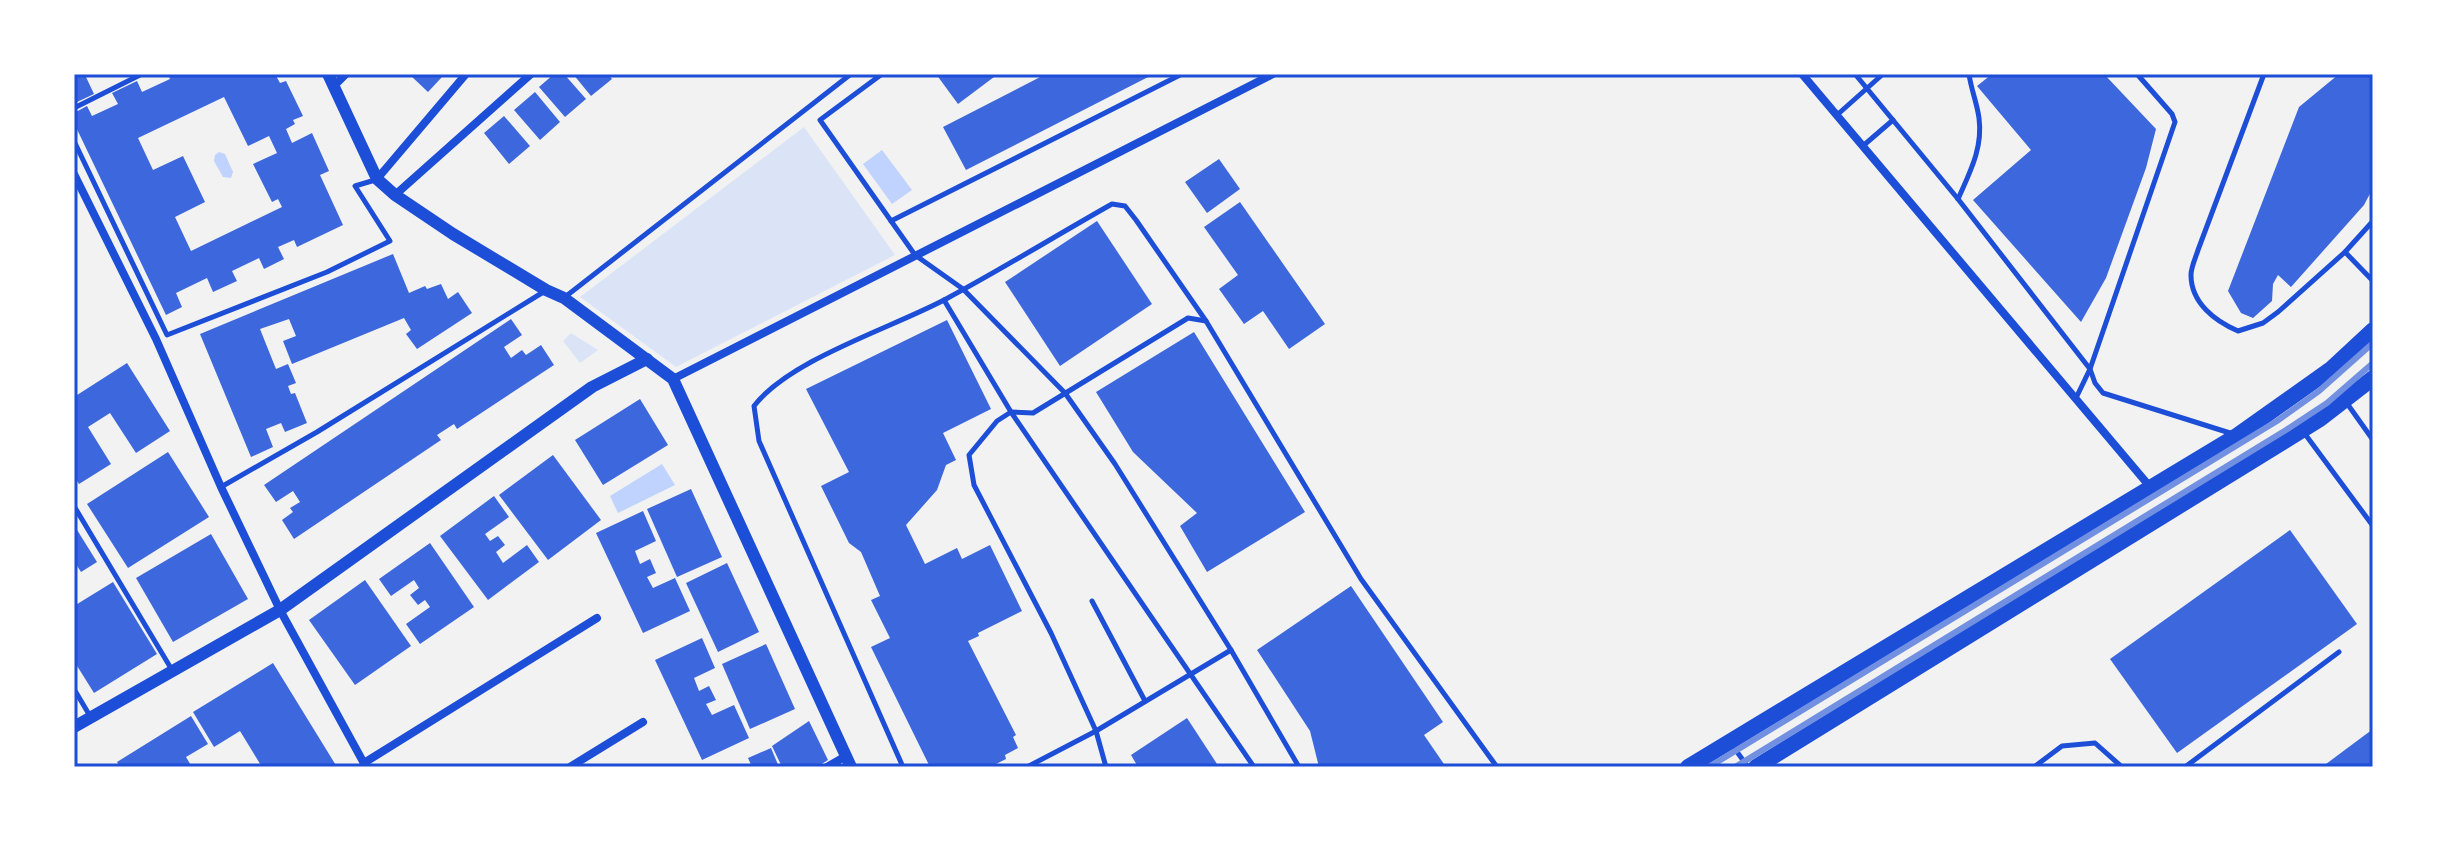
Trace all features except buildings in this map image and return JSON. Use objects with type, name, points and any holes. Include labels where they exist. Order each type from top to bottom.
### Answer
[{"type":"main road","points":[[1688,767],[2238,435],[2321,377],[2373,330]]},
{"type":"main road","points":[[1756,767],[2302,430],[2373,378]]},
{"type":"street","points":[[346,74],[331,80],[377,179],[395,195],[453,234],[564,298],[673,379],[848,761],[827,767]]},
{"type":"street","points":[[377,179],[466,74]]},
{"type":"street","points":[[395,195],[531,74]]},
{"type":"street","points":[[673,379],[1273,74]]},
{"type":"street","points":[[1802,74],[2151,488]]},
{"type":"street","points":[[74,174],[161,350],[221,487],[280,610],[365,765],[597,618]]},
{"type":"street","points":[[74,727],[280,610],[592,387],[647,359]]},
{"type":"street","points":[[570,767],[643,722]]},
{"type":"lane","points":[[74,108],[142,74]]},
{"type":"lane","points":[[564,298],[851,74]]},
{"type":"lane","points":[[882,74],[820,120],[915,255],[963,289],[1065,393],[1115,464],[1231,650],[1299,767]]},
{"type":"lane","points":[[891,221],[1182,74]]},
{"type":"lane","points":[[1855,74],[1958,199],[2090,369],[2103,393],[2238,435]]},
{"type":"lane","points":[[1837,115],[1883,74]]},
{"type":"lane","points":[[1958,199],[1973,168],[1979,142],[1979,117],[1969,74]]},
{"type":"lane","points":[[2076,398],[2090,369],[2175,122],[2172,114],[2137,74]]},
{"type":"lane","points":[[2264,74],[2198,250],[2191,275],[2197,298],[2216,321],[2238,331],[2263,323],[2345,252],[2373,221]]},
{"type":"lane","points":[[1863,146],[1893,120]]},
{"type":"lane","points":[[74,141],[167,335],[327,272],[390,241],[355,186],[377,179]]},
{"type":"lane","points":[[903,767],[759,441],[754,406],[765,390],[796,371],[944,300],[1112,204],[1125,206],[1206,321],[1361,579],[1497,767]]},
{"type":"lane","points":[[2345,252],[2373,281]]},
{"type":"lane","points":[[221,487],[317,432],[546,290]]},
{"type":"lane","points":[[944,300],[1011,412],[1254,767]]},
{"type":"lane","points":[[1106,767],[1096,731],[1051,633],[974,485],[969,455],[997,421],[1011,412],[1033,413],[1188,318],[1206,321]]},
{"type":"lane","points":[[2345,401],[2373,440]]},
{"type":"lane","points":[[2302,430],[2373,526]]},
{"type":"lane","points":[[74,506],[173,671]]},
{"type":"lane","points":[[1092,601],[1145,701]]},
{"type":"lane","points":[[1027,767],[1096,731],[1231,650]]},
{"type":"lane","points":[[2185,767],[2339,652]]},
{"type":"lane","points":[[74,689],[91,717]]},
{"type":"lane","points":[[1730,742],[1748,767]]},
{"type":"lane","points":[[2034,767],[2062,746],[2095,743],[2122,767]]},
{"type":"shaded area","points":[[804,127],[895,255],[676,367],[580,297]]},
{"type":"shaded area","points":[[571,333],[598,350],[580,363],[563,341]]},
{"type":"water","points":[[882,150],[912,190],[892,204],[863,164]]},
{"type":"water","points":[[219,152],[225,154],[233,172],[231,178],[223,177],[214,161]]},
{"type":"water","points":[[662,464],[675,485],[618,513],[610,496]]},
{"type":"railway","points":[[1709,767],[2277,421],[2319,391],[2373,343]]},
{"type":"railway","points":[[1735,767],[2286,430],[2327,403],[2373,363]]}]
